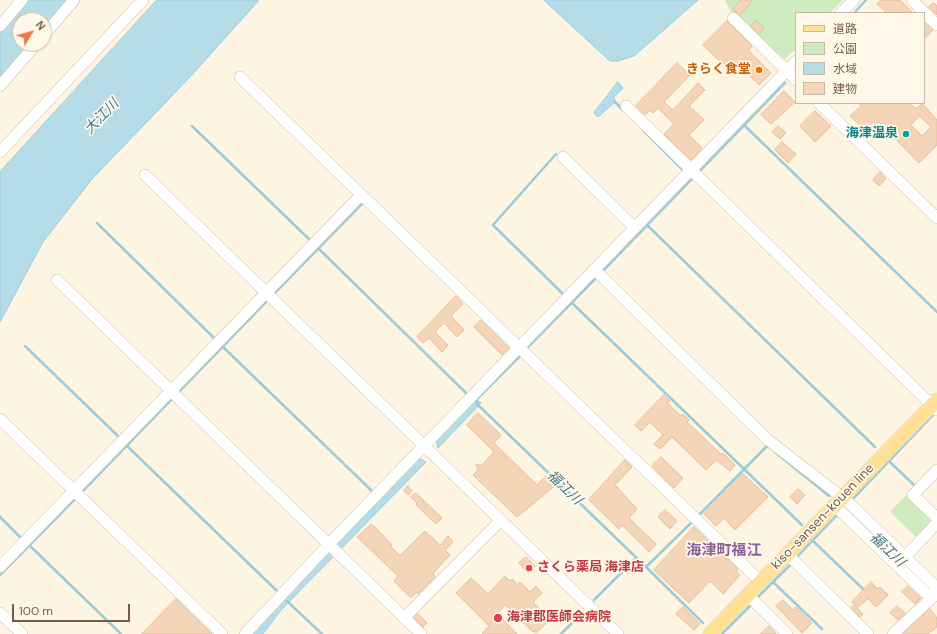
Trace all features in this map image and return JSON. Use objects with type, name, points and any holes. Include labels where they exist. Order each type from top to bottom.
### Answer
[{"type":"main road","name":"kiso-sansen-kouen line","points":[[710,634],[788,555],[838,501],[935,405]]},
{"type":"street","points":[[0,26],[22,0]]},
{"type":"street","points":[[52,26],[74,0]]},
{"type":"street","points":[[0,152],[143,0]]},
{"type":"street","points":[[842,12],[854,0]]},
{"type":"street","points":[[912,0],[924,12]]},
{"type":"street","points":[[920,8],[928,0]]},
{"type":"street","points":[[925,13],[937,24]]},
{"type":"street","points":[[733,18],[795,79]]},
{"type":"street","points":[[0,86],[29,52]]},
{"type":"street","points":[[245,634],[332,548],[423,446],[795,62]]},
{"type":"street","points":[[240,77],[761,582]]},
{"type":"street","points":[[820,104],[937,218]]},
{"type":"street","points":[[626,106],[935,405]]},
{"type":"street","points":[[563,157],[635,228]]},
{"type":"street","points":[[145,176],[618,634]]},
{"type":"street","points":[[0,567],[361,195]]},
{"type":"street","points":[[594,269],[768,440],[905,557],[935,593]]},
{"type":"street","points":[[56,280],[420,634]]},
{"type":"street","points":[[0,419],[222,634]]},
{"type":"street","points":[[937,470],[913,495],[937,518]]},
{"type":"street","points":[[838,501],[935,593]]},
{"type":"street","points":[[404,618],[500,521]]},
{"type":"street","points":[[905,557],[937,523]]},
{"type":"street","points":[[788,555],[868,634]]},
{"type":"street","points":[[893,634],[935,593]]},
{"type":"street","points":[[748,595],[788,634]]},
{"type":"street","points":[[0,613],[22,634]]},
{"type":"green space","points":[[725,0],[843,0],[831,12],[795,12],[795,50],[785,59],[778,54],[776,56],[731,12]]},
{"type":"green space","points":[[907,494],[935,522],[918,539],[890,512]]},
{"type":"water","points":[[30,0],[67,0],[52,18],[52,12],[19,12]]},
{"type":"water","name":"大江川","points":[[157,0],[259,0],[191,76],[92,179],[43,242],[0,322],[0,172]]},
{"type":"water","points":[[544,0],[698,0],[634,56],[618,61],[610,61]]},
{"type":"water","points":[[12,20],[12,52],[22,52],[0,78],[0,34]]},
{"type":"water","points":[[618,82],[623,88],[614,97],[615,102],[598,117],[594,113]]},
{"type":"water","points":[[475,399],[481,403],[438,448],[436,440]]},
{"type":"water","points":[[418,458],[426,462],[281,610],[263,634],[250,634]]},
{"type":"building","points":[[741,0],[753,0],[740,15],[733,9]]},
{"type":"building","points":[[881,0],[900,0],[912,12],[886,12],[877,4]]},
{"type":"building","points":[[934,3],[937,6],[937,15],[929,7]]},
{"type":"building","points":[[727,21],[752,46],[748,50],[771,73],[759,85],[747,73],[752,68],[744,59],[731,72],[703,45]]},
{"type":"building","points":[[756,21],[764,29],[759,34],[751,26]]},
{"type":"building","points":[[925,23],[933,30],[925,38]]},
{"type":"building","points":[[677,63],[690,75],[664,102],[673,110],[698,83],[705,90],[689,106],[704,120],[689,135],[702,148],[691,160],[664,134],[674,124],[658,108],[653,113],[650,110],[645,115],[636,106]]},
{"type":"building","points":[[784,91],[795,102],[771,124],[761,115]]},
{"type":"building","name":"海津温泉","points":[[859,104],[911,104],[916,109],[923,104],[937,120],[937,145],[919,163],[879,122],[868,133],[850,116],[861,106]],"holes":[[[920,116],[931,127],[922,136],[911,125]]]},
{"type":"building","points":[[815,111],[831,126],[815,142],[800,126]]},
{"type":"building","points":[[778,126],[786,133],[780,139],[772,132]]},
{"type":"building","points":[[782,142],[796,154],[788,163],[775,150]]},
{"type":"building","points":[[880,172],[886,179],[879,186],[873,180]]},
{"type":"building","points":[[456,296],[463,304],[451,316],[464,330],[457,337],[444,323],[435,332],[448,345],[442,352],[429,338],[423,343],[417,337]]},
{"type":"building","points":[[481,320],[509,348],[502,355],[474,327]]},
{"type":"building","points":[[664,395],[670,401],[667,403],[681,416],[683,414],[689,420],[687,422],[722,455],[723,453],[735,465],[730,471],[716,460],[706,470],[672,437],[660,449],[654,444],[663,435],[650,422],[641,431],[635,425]]},
{"type":"building","points":[[478,413],[501,435],[494,443],[537,485],[546,476],[556,485],[517,517],[473,475],[478,470],[476,464],[481,466],[494,452],[467,425]]},
{"type":"building","points":[[661,457],[683,478],[674,488],[652,466]]},
{"type":"building","points":[[625,460],[632,467],[615,485],[637,509],[629,518],[656,544],[649,552],[622,525],[619,529],[589,500]]},
{"type":"building","points":[[743,474],[768,497],[735,530],[724,518],[716,526],[704,514]]},
{"type":"building","points":[[408,486],[412,491],[408,495],[404,491]]},
{"type":"building","points":[[798,489],[805,495],[797,504],[790,497]]},
{"type":"building","points":[[414,494],[417,494],[442,518],[436,524],[416,505],[417,503],[411,497]]},
{"type":"building","points":[[665,510],[677,521],[670,529],[658,517]]},
{"type":"building","points":[[372,524],[392,545],[390,546],[400,556],[425,531],[440,545],[448,536],[453,542],[445,550],[450,555],[433,573],[435,577],[418,594],[417,592],[411,598],[394,581],[398,576],[357,537]]},
{"type":"building","points":[[694,527],[738,569],[736,571],[740,575],[723,594],[710,581],[689,603],[654,570]]},
{"type":"building","name":"さくら薬局 海津店","points":[[526,557],[535,566],[528,573],[519,563]]},
{"type":"building","points":[[505,576],[510,581],[512,579],[518,585],[520,582],[530,592],[536,586],[542,593],[533,602],[550,620],[536,633],[534,631],[533,632],[505,605],[497,614],[517,634],[482,634],[489,626],[456,593],[471,578],[488,594]]},
{"type":"building","points":[[871,582],[878,589],[880,587],[888,595],[876,607],[868,599],[858,607],[852,602]]},
{"type":"building","points":[[908,586],[921,598],[915,604],[902,592]]},
{"type":"building","points":[[176,599],[212,634],[142,634]]},
{"type":"building","points":[[783,600],[793,610],[796,607],[812,623],[802,633],[776,606]]},
{"type":"building","points":[[854,605],[863,614],[860,617],[851,608]]},
{"type":"building","points":[[897,606],[905,613],[898,620],[890,613]]},
{"type":"building","points":[[683,607],[700,624],[694,630],[676,614]]},
{"type":"building","points":[[930,609],[937,618],[937,627],[928,634],[903,634]]},
{"type":"building","points":[[418,614],[427,623],[423,627],[414,618]]},
{"type":"building","points":[[769,626],[776,634],[761,634]]},
{"type":"waterway","points":[[855,12],[866,0]]},
{"type":"waterway","points":[[699,172],[785,83]]},
{"type":"waterway","points":[[615,102],[623,110]]},
{"type":"waterway","points":[[744,125],[937,312]]},
{"type":"waterway","points":[[192,126],[311,241]]},
{"type":"waterway","points":[[643,130],[684,171]]},
{"type":"waterway","points":[[556,154],[493,225],[564,295]]},
{"type":"waterway","points":[[602,272],[692,179]]},
{"type":"waterway","points":[[273,295],[363,203]]},
{"type":"waterway","points":[[97,223],[216,340]]},
{"type":"waterway","points":[[647,225],[875,447]]},
{"type":"waterway","points":[[317,247],[468,395]]},
{"type":"waterway","points":[[526,349],[597,277]]},
{"type":"waterway","points":[[178,393],[268,300]]},
{"type":"waterway","points":[[570,301],[802,525]]},
{"type":"waterway","points":[[221,345],[373,492]]},
{"type":"waterway","points":[[25,346],[120,438]]},
{"type":"waterway","points":[[477,403],[477,399],[520,356]]},
{"type":"waterway","points":[[82,492],[172,399]]},
{"type":"waterway","name":"福江川","points":[[477,404],[646,567],[692,522]]},
{"type":"waterway","points":[[852,500],[935,413]]},
{"type":"waterway","points":[[125,444],[277,591]]},
{"type":"waterway","name":"福江川","points":[[698,516],[767,446],[768,447]]},
{"type":"waterway","name":"福江川","points":[[775,452],[829,496]]},
{"type":"waterway","points":[[889,461],[916,487]]},
{"type":"waterway","points":[[0,575],[76,498]]},
{"type":"waterway","name":"福江川","points":[[843,506],[872,534]]},
{"type":"waterway","points":[[796,558],[838,514]]},
{"type":"waterway","points":[[0,517],[22,539]]},
{"type":"waterway","points":[[813,541],[863,589]]},
{"type":"waterway","points":[[28,544],[121,634]]},
{"type":"waterway","points":[[594,600],[636,558]]},
{"type":"waterway","points":[[757,598],[791,564]]},
{"type":"waterway","points":[[646,567],[703,623]]},
{"type":"waterway","points":[[773,582],[822,629]]},
{"type":"waterway","points":[[287,601],[322,634]]},
{"type":"waterway","points":[[722,634],[752,604]]},
{"type":"waterway","points":[[561,634],[583,612]]},
{"type":"place","name":"きらく食堂","points":[[759,70]]},
{"type":"place","name":"海津温泉","points":[[906,134]]},
{"type":"place","name":"さくら薬局 海津店","points":[[529,568]]},
{"type":"place","name":"海津郡医師会病院","points":[[498,618]]},
{"type":"district","name":"海津町福江","points":[[724,551]]}]
